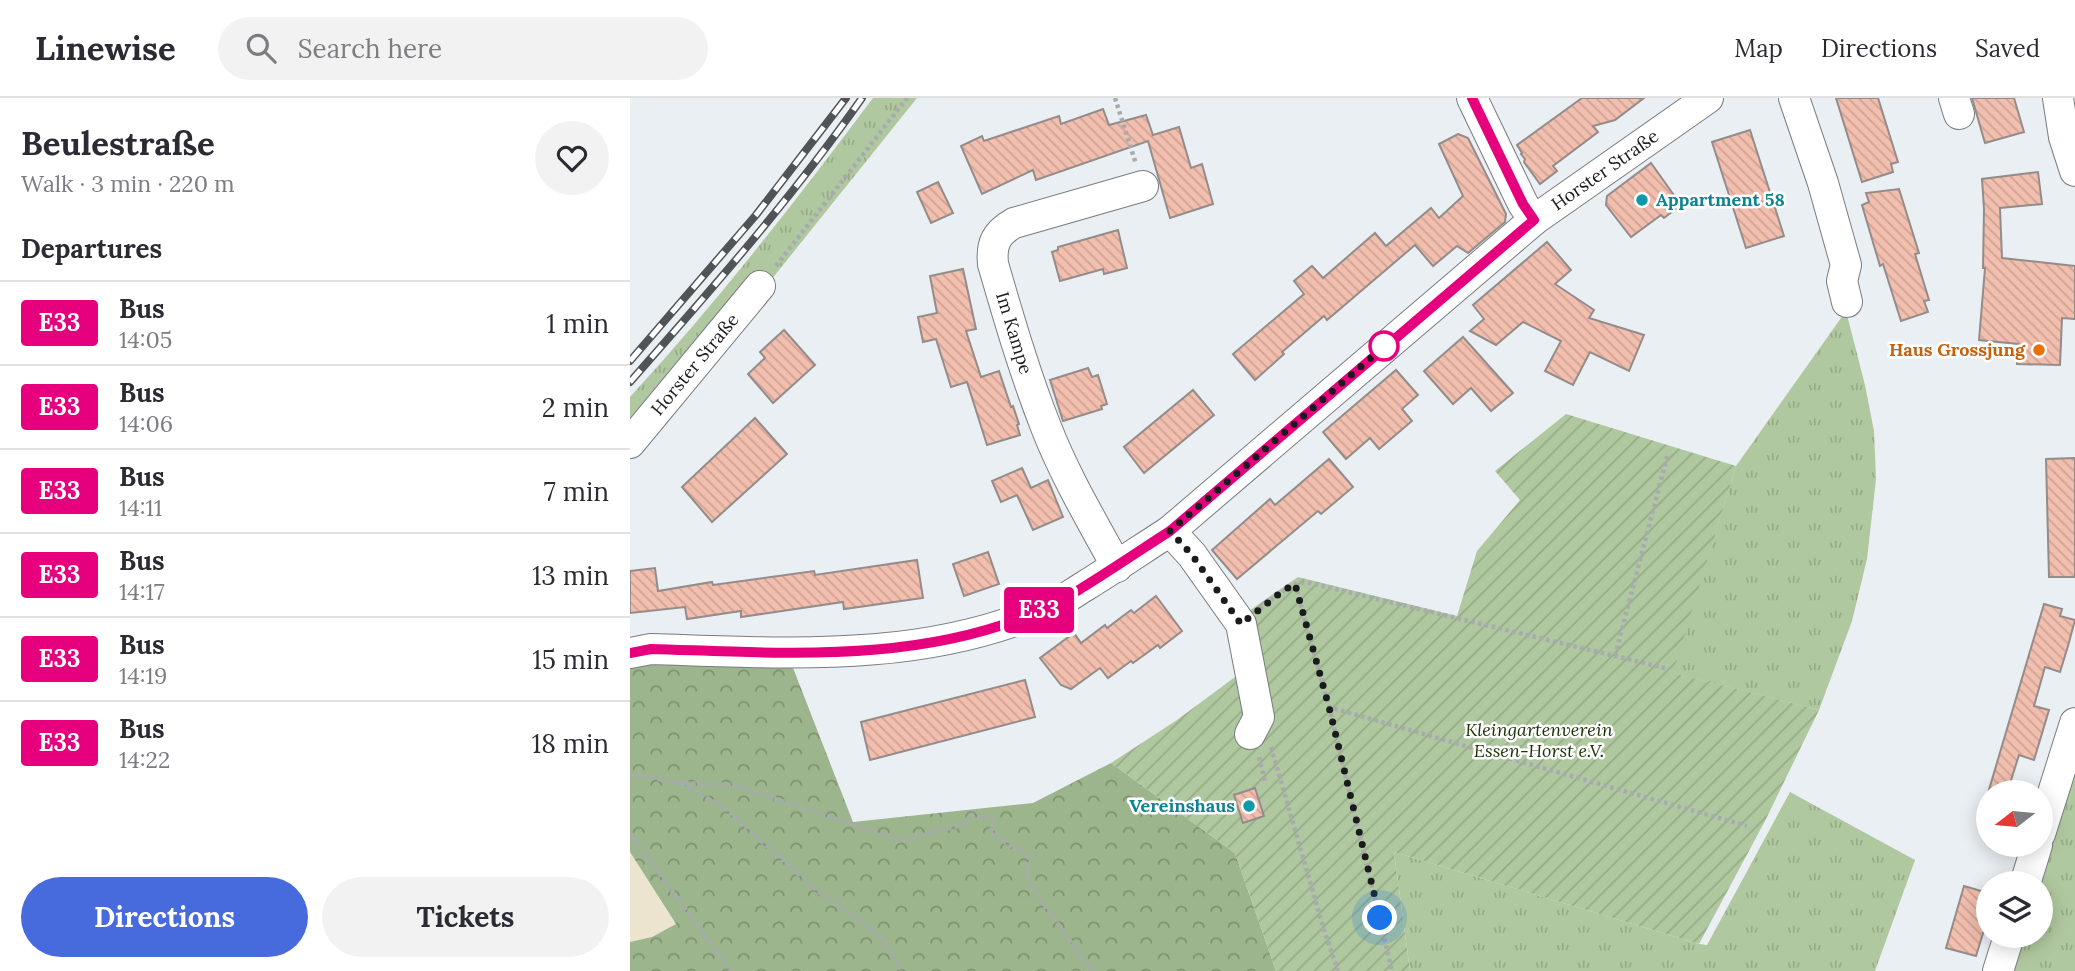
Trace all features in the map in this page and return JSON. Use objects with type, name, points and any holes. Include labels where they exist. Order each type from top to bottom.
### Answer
[{"type":"street","points":[[1472,98],[1523,204],[1534,220]]},
{"type":"street","name":"Horster Straße","points":[[630,653],[651,649],[792,653],[868,651],[946,641],[1000,626],[1055,604],[1170,531],[1534,220],[1708,98]]},
{"type":"street","points":[[1794,98],[1823,183],[1846,265],[1842,281],[1847,302]]},
{"type":"street","points":[[2058,98],[2064,137],[2075,172]]},
{"type":"street","name":"Im Kampe","points":[[1116,567],[1074,489],[1047,429],[1020,356],[992,253],[993,243],[998,235],[1014,223],[1143,186]]},
{"type":"street","name":"Horster Straße","points":[[630,443],[760,286]]},
{"type":"street","points":[[1170,531],[1192,555],[1241,624],[1254,725]]},
{"type":"street","points":[[2053,793],[2075,723]]},
{"type":"street","points":[[1998,971],[2005,948]]},
{"type":"path","points":[[760,286],[907,98]]},
{"type":"path","points":[[1115,98],[1143,186]]},
{"type":"path","points":[[1615,656],[1668,453]]},
{"type":"path","points":[[1241,624],[1284,590],[1306,582],[1665,668]]},
{"type":"path","points":[[1295,584],[1329,707],[1392,971]]},
{"type":"path","points":[[1329,707],[1747,826]]},
{"type":"path","points":[[1254,725],[1267,732],[1320,918],[1338,971]]},
{"type":"path","points":[[630,774],[681,783],[733,785],[900,840],[966,824],[971,815],[996,820],[990,833],[1028,856],[1028,882],[1084,961],[1097,971]]},
{"type":"path","points":[[681,783],[723,807],[819,892],[882,937],[902,971]]},
{"type":"path","points":[[630,834],[730,971]]},
{"type":"shaded area","points":[[630,852],[676,925],[652,937],[630,942]]},
{"type":"green space","points":[[873,98],[917,98],[767,285],[630,441],[630,397],[694,325],[755,250]]},
{"type":"green space","points":[[1846,311],[1874,431],[1876,479],[1867,559],[1852,621],[1819,710],[1672,673],[1736,466]]},
{"type":"green space","name":"Kleingartenverein Essen-Horst e.V.","points":[[1566,414],[1736,466],[1673,673],[1819,710],[1765,821],[1699,944],[1394,852],[1410,971],[1276,971],[1235,853],[1111,763],[1177,720],[1239,674],[1230,624],[1298,577],[1457,616],[1477,551],[1520,500],[1495,471]]},
{"type":"green space","points":[[630,654],[788,655],[853,822],[1033,803],[1111,763],[1235,853],[1276,971],[630,971],[630,942],[652,937],[676,924],[630,852]]},
{"type":"green space","points":[[2075,745],[2075,971],[2005,971],[2012,948],[2053,948],[2053,871],[2043,871],[2047,858],[2053,858],[2053,832]]},
{"type":"green space","points":[[1790,792],[1915,860],[1875,971],[1410,971],[1394,852],[1707,945]]},
{"type":"building","points":[[1582,98],[1644,98],[1615,120],[1593,126],[1598,132],[1553,166],[1557,171],[1540,184],[1524,162],[1517,145]]},
{"type":"building","points":[[1836,98],[1878,98],[1898,162],[1891,164],[1893,172],[1862,182]]},
{"type":"building","points":[[1972,98],[2014,98],[2024,132],[1985,143]]},
{"type":"building","points":[[1103,109],[1109,125],[1146,115],[1153,135],[1179,127],[1191,168],[1202,164],[1213,204],[1170,218],[1148,141],[1036,180],[1033,170],[982,194],[961,146],[982,136],[984,141],[1059,116],[1061,124]]},
{"type":"building","points":[[1750,130],[1784,236],[1746,248],[1712,142]]},
{"type":"building","points":[[1458,134],[1468,138],[1506,214],[1505,222],[1468,253],[1457,246],[1433,266],[1415,245],[1327,320],[1324,316],[1282,352],[1284,354],[1255,380],[1233,354],[1304,294],[1294,281],[1312,266],[1323,278],[1375,233],[1386,246],[1431,208],[1439,218],[1463,196],[1439,144]]},
{"type":"building","name":"Appartment 58","points":[[1651,163],[1681,205],[1664,218],[1661,215],[1631,237],[1606,205],[1607,196]]},
{"type":"building","points":[[2038,172],[2042,204],[2000,208],[2002,258],[2075,266],[2075,319],[2062,318],[2060,365],[2017,364],[2018,344],[1979,340],[1985,268],[1982,179]]},
{"type":"building","points":[[938,182],[953,213],[931,223],[917,192]]},
{"type":"building","points":[[1899,189],[1919,253],[1915,254],[1929,300],[1924,301],[1928,312],[1901,321],[1883,264],[1880,266],[1862,205],[1869,202],[1866,193]]},
{"type":"building","points":[[1118,230],[1127,268],[1104,274],[1103,269],[1060,281],[1052,252],[1058,250],[1058,247]]},
{"type":"building","points":[[1547,242],[1571,270],[1555,284],[1594,310],[1589,318],[1644,335],[1629,371],[1590,352],[1573,385],[1545,371],[1561,341],[1523,322],[1496,345],[1470,331],[1484,319],[1473,305]]},
{"type":"building","points":[[963,269],[976,329],[966,331],[981,377],[999,371],[1019,424],[1020,435],[987,445],[967,382],[951,387],[936,339],[923,342],[918,317],[937,313],[930,276]]},
{"type":"building","points":[[784,330],[815,365],[773,403],[748,374],[765,358],[760,352]]},
{"type":"building","points":[[1463,337],[1513,393],[1491,411],[1471,388],[1453,404],[1424,371]]},
{"type":"building","points":[[1088,368],[1092,377],[1098,375],[1107,404],[1101,406],[1102,409],[1063,421],[1050,380]]},
{"type":"building","points":[[1396,370],[1418,395],[1402,409],[1412,421],[1379,449],[1370,438],[1346,459],[1323,432]]},
{"type":"building","points":[[1193,390],[1214,415],[1144,473],[1124,447]]},
{"type":"building","points":[[755,418],[787,454],[712,522],[682,487]]},
{"type":"building","points":[[2075,458],[2075,577],[2049,577],[2046,459]]},
{"type":"building","points":[[1329,459],[1353,487],[1321,514],[1318,511],[1237,579],[1212,550],[1270,499],[1275,505]]},
{"type":"building","points":[[1022,468],[1031,488],[1048,480],[1063,517],[1033,530],[1017,495],[1001,502],[992,481]]},
{"type":"building","points":[[988,552],[999,584],[964,596],[953,564]]},
{"type":"building","points":[[917,560],[923,598],[844,609],[843,602],[741,617],[741,611],[687,619],[685,607],[630,613],[630,571],[655,568],[658,591],[814,571],[815,575]]},
{"type":"building","points":[[1156,596],[1182,631],[1160,648],[1158,645],[1108,678],[1100,668],[1071,689],[1061,685],[1040,658],[1074,633],[1081,643],[1131,610],[1134,613]]},
{"type":"building","points":[[2044,604],[2062,609],[2060,616],[2075,620],[2060,672],[2045,667],[2034,706],[2049,710],[2034,760],[2019,755],[2011,780],[1992,780]]},
{"type":"building","points":[[1025,680],[1035,717],[870,760],[861,722]]},
{"type":"building","name":"Vereinshaus","points":[[1255,788],[1264,816],[1243,823],[1234,795]]},
{"type":"building","points":[[1964,886],[1976,890],[1976,948],[1978,948],[1976,956],[1946,948]]},
{"type":"railway","points":[[630,361],[756,215],[846,98]]},
{"type":"railway","points":[[630,382],[779,208],[862,98]]},
{"type":"bus line","name":"E33","points":[[630,653],[651,649],[792,653],[868,651],[946,641],[1000,626],[1055,604],[1116,567],[1170,531],[1534,220],[1523,204],[1472,98]]},
{"type":"place","name":"Appartment 58","points":[[1642,200]]},
{"type":"place","name":"Haus Grossjung","points":[[2039,350]]},
{"type":"place","name":"Vereinshaus","points":[[1249,806]]},
{"type":"route","points":[[1380,918],[1329,707],[1295,584],[1241,624],[1192,555],[1170,531],[1386,345],[1384,346]]}]
